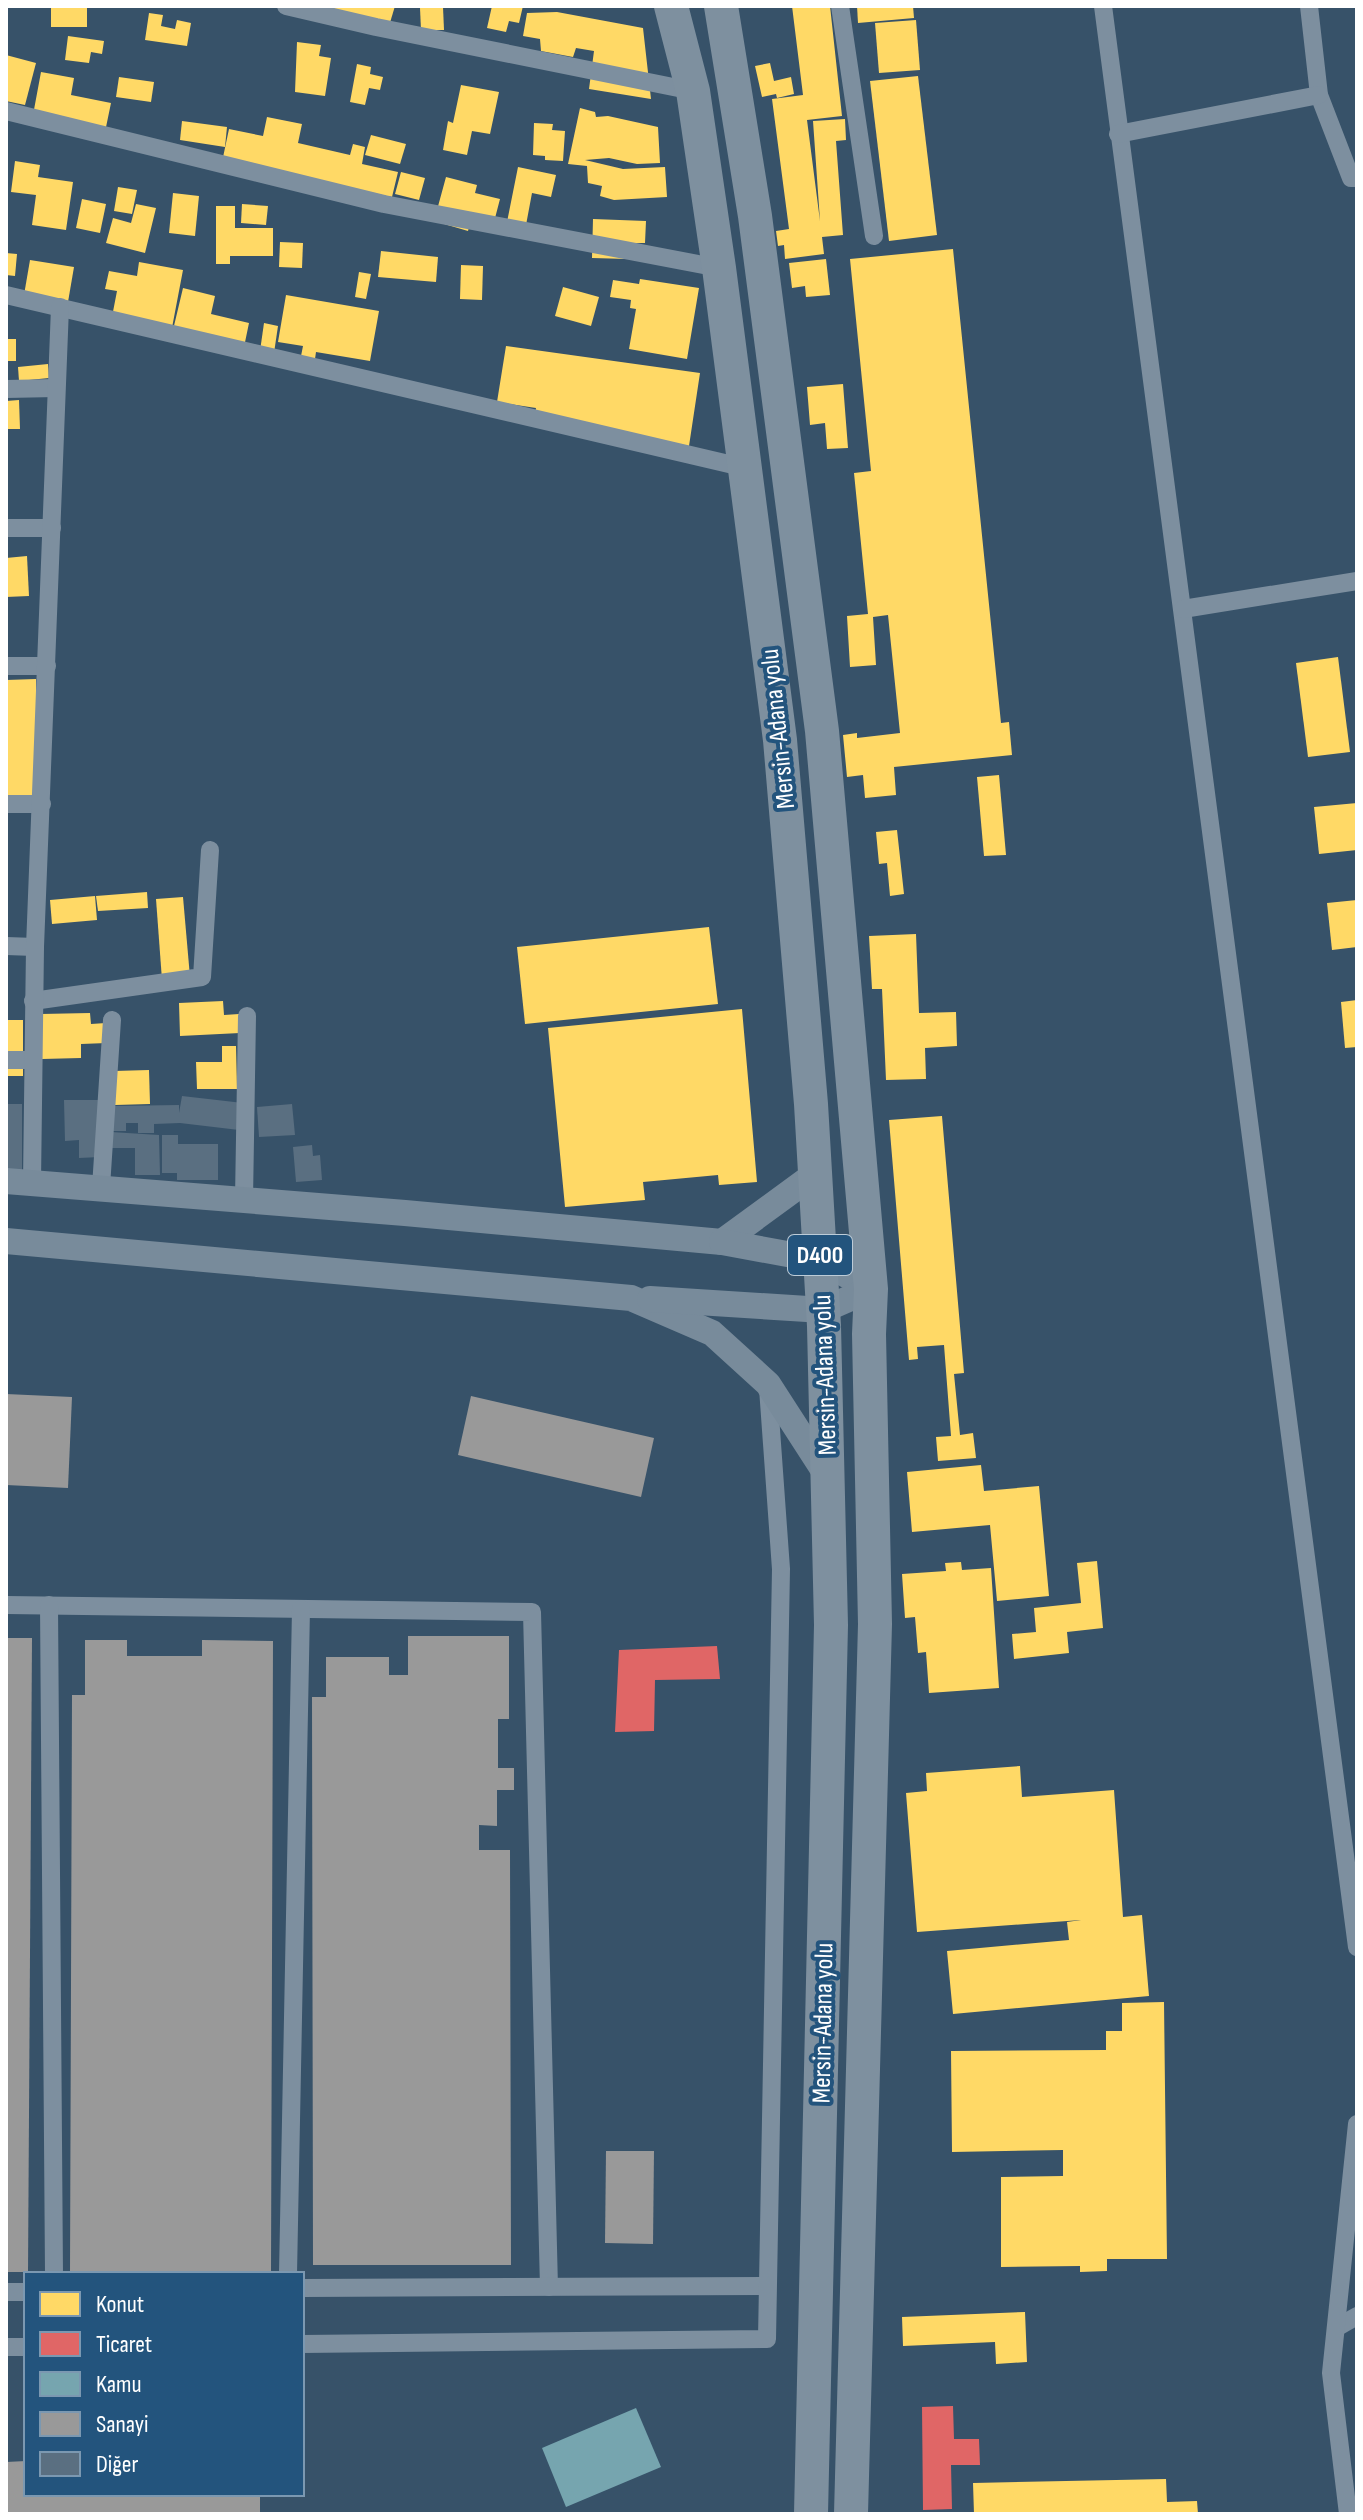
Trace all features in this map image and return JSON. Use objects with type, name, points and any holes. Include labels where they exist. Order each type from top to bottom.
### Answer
[{"type":"highway","name":"Mersin-Adana yolu","points":[[670,6],[693,91],[746,468],[780,740],[823,1310],[831,1641],[813,2468],[808,2514]]},
{"type":"highway","name":"Mersin-Adana yolu","points":[[721,6],[757,232],[822,731],[871,1289],[869,1334],[875,1624],[851,2514]]},
{"type":"main road","points":[[722,1242],[815,1174]]},
{"type":"main road","points":[[19,1181],[722,1242],[820,1260],[871,1289]]},
{"type":"main road","points":[[6,1241],[631,1298],[823,1310],[871,1289]]},
{"type":"main road","points":[[631,1298],[712,1333],[768,1384],[828,1477]]},
{"type":"street","points":[[286,6],[693,91]]},
{"type":"street","points":[[840,6],[874,236]]},
{"type":"street","points":[[1103,6],[1357,1947]]},
{"type":"street","points":[[1309,6],[1319,95],[1351,178],[1357,178]]},
{"type":"street","points":[[1118,134],[1319,95]]},
{"type":"street","points":[[6,111],[384,204],[719,268]]},
{"type":"street","points":[[6,295],[746,468]]},
{"type":"street","points":[[19,1181],[32,1060],[60,307]]},
{"type":"street","points":[[6,389],[56,388]]},
{"type":"street","points":[[6,528],[52,528]]},
{"type":"street","points":[[1183,609],[1357,581]]},
{"type":"street","points":[[6,666],[47,666]]},
{"type":"street","points":[[6,804],[42,804]]},
{"type":"street","points":[[33,1001],[202,977],[210,850]]},
{"type":"street","points":[[6,946],[35,947]]},
{"type":"street","points":[[244,1199],[247,1016]]},
{"type":"street","points":[[101,1187],[112,1020]]},
{"type":"street","points":[[6,1060],[32,1060]]},
{"type":"street","points":[[304,2344],[767,2339],[781,1569],[768,1384]]},
{"type":"street","points":[[6,1605],[532,1612],[549,2287]]},
{"type":"street","points":[[49,1605],[54,2272]]},
{"type":"street","points":[[288,2272],[301,1609]]},
{"type":"street","points":[[1348,2514],[1331,2373],[1357,2124]]},
{"type":"street","points":[[304,2288],[767,2286]]},
{"type":"street","points":[[1336,2328],[1357,2316]]},
{"type":"building: Konut","points":[[51,6],[87,6],[87,27],[51,27]]},
{"type":"building: Konut","points":[[325,6],[395,6],[389,26]]},
{"type":"building: Konut","points":[[492,6],[523,6],[519,23],[509,21],[506,32],[487,28]]},
{"type":"building: Konut","points":[[792,6],[830,6],[842,116],[807,120],[820,221],[813,121],[845,119],[846,140],[836,141],[843,235],[822,237],[824,254],[785,259],[784,245],[778,246],[776,231],[789,229],[772,99],[803,95]]},
{"type":"building: Konut","points":[[857,6],[913,6],[914,18],[858,23]]},
{"type":"building: Konut","points":[[443,7],[444,30],[421,30],[420,8]]},
{"type":"building: Konut","points":[[557,12],[643,28],[651,99],[589,89],[594,51],[576,48],[573,57],[541,51],[540,39],[523,36],[527,13]]},
{"type":"building: Konut","points":[[149,13],[163,15],[161,26],[175,29],[177,20],[191,23],[187,46],[145,40]]},
{"type":"building: Konut","points":[[916,20],[920,70],[879,73],[875,23]]},
{"type":"building: Konut","points":[[68,36],[104,41],[102,54],[91,52],[89,63],[65,60]]},
{"type":"building: Konut","points":[[297,42],[321,45],[319,56],[331,58],[325,96],[295,92]]},
{"type":"building: Konut","points":[[6,55],[36,63],[25,105],[6,101]]},
{"type":"building: Konut","points":[[770,63],[774,81],[791,77],[794,94],[762,97],[755,66]]},
{"type":"building: Konut","points":[[357,64],[371,67],[370,74],[383,77],[380,90],[369,88],[365,105],[350,102]]},
{"type":"building: Konut","points":[[41,72],[74,78],[71,95],[111,103],[105,132],[33,115]]},
{"type":"building: Konut","points":[[918,76],[937,235],[889,241],[870,81]]},
{"type":"building: Konut","points":[[119,77],[154,82],[151,102],[116,97]]},
{"type":"building: Konut","points":[[461,85],[499,92],[490,134],[472,131],[467,155],[443,150],[448,121],[453,123]]},
{"type":"building: Konut","points":[[580,108],[595,112],[596,117],[608,116],[658,127],[660,163],[637,164],[609,158],[585,160],[623,169],[665,167],[667,197],[614,200],[600,196],[602,186],[588,183],[587,166],[568,164]]},
{"type":"building: Konut","points":[[267,117],[302,124],[298,143],[350,155],[353,144],[365,147],[362,164],[398,172],[392,197],[222,162],[229,129],[263,136]]},
{"type":"building: Konut","points":[[182,121],[227,127],[225,147],[180,140]]},
{"type":"building: Konut","points":[[534,123],[553,124],[552,130],[565,131],[563,161],[545,160],[545,156],[533,155]]},
{"type":"building: Konut","points":[[371,135],[406,144],[400,164],[365,155]]},
{"type":"building: Konut","points":[[15,161],[40,165],[38,177],[73,182],[66,230],[32,225],[36,195],[11,192]]},
{"type":"building: Konut","points":[[518,167],[556,175],[551,197],[532,193],[526,225],[507,222]]},
{"type":"building: Konut","points":[[401,172],[425,178],[419,200],[395,194]]},
{"type":"building: Konut","points":[[446,177],[477,185],[475,193],[500,199],[494,222],[472,216],[468,231],[434,221]]},
{"type":"building: Konut","points":[[118,187],[137,190],[132,214],[114,211]]},
{"type":"building: Konut","points":[[173,193],[199,196],[195,236],[169,233]]},
{"type":"building: Konut","points":[[82,199],[106,204],[100,233],[76,228]]},
{"type":"building: Konut","points":[[136,204],[156,208],[145,253],[106,243],[113,218],[131,223]]},
{"type":"building: Konut","points":[[242,204],[268,206],[266,225],[241,223]]},
{"type":"building: Konut","points":[[216,206],[235,206],[235,228],[273,228],[273,256],[230,256],[230,264],[216,264]]},
{"type":"building: Konut","points":[[593,219],[646,221],[645,243],[629,243],[628,259],[592,258]]},
{"type":"building: Konut","points":[[280,242],[303,243],[302,268],[279,267]]},
{"type":"building: Konut","points":[[953,249],[1001,723],[1009,722],[1012,755],[894,767],[896,795],[865,798],[863,775],[847,777],[843,735],[857,733],[857,738],[900,733],[888,615],[873,617],[876,665],[850,667],[847,616],[868,614],[854,473],[871,471],[850,259]]},
{"type":"building: Konut","points":[[381,251],[438,257],[436,282],[378,277]]},
{"type":"building: Konut","points":[[6,253],[17,254],[15,276],[6,275]]},
{"type":"building: Konut","points":[[826,259],[830,295],[806,297],[805,286],[792,288],[789,263]]},
{"type":"building: Konut","points":[[30,260],[74,267],[68,302],[24,295]]},
{"type":"building: Konut","points":[[139,262],[183,270],[171,333],[111,322],[117,291],[105,289],[109,271],[137,276]]},
{"type":"building: Konut","points":[[461,265],[483,266],[482,300],[460,299]]},
{"type":"building: Konut","points":[[359,272],[371,274],[366,299],[355,297]]},
{"type":"building: Konut","points":[[640,279],[699,288],[687,359],[629,349],[636,309],[630,308],[631,300],[610,297],[613,280],[639,284]]},
{"type":"building: Konut","points":[[563,287],[599,297],[591,326],[555,316]]},
{"type":"building: Konut","points":[[183,288],[215,296],[211,314],[249,323],[244,347],[173,330]]},
{"type":"building: Konut","points":[[286,295],[379,311],[370,361],[316,352],[315,359],[301,356],[303,346],[278,342]]},
{"type":"building: Konut","points":[[264,323],[278,326],[274,353],[260,351]]},
{"type":"building: Konut","points":[[6,339],[16,339],[16,361],[6,361]]},
{"type":"building: Konut","points":[[506,346],[700,373],[689,446],[533,424],[536,408],[497,402]]},
{"type":"building: Konut","points":[[48,364],[49,378],[19,381],[18,367]]},
{"type":"building: Konut","points":[[843,384],[848,448],[827,449],[825,423],[810,425],[807,387]]},
{"type":"building: Konut","points":[[19,400],[20,429],[6,429],[6,401]]},
{"type":"building: Konut","points":[[27,556],[29,596],[6,597],[6,558]]},
{"type":"building: Konut","points":[[1338,657],[1350,752],[1308,757],[1296,663]]},
{"type":"building: Konut","points":[[36,679],[36,801],[6,801],[6,680]]},
{"type":"building: Konut","points":[[999,775],[1006,855],[984,856],[977,777]]},
{"type":"building: Konut","points":[[1357,803],[1357,850],[1319,854],[1314,807]]},
{"type":"building: Konut","points":[[897,830],[904,894],[890,896],[887,863],[879,864],[876,832]]},
{"type":"building: Konut","points":[[147,892],[148,908],[98,911],[96,896]]},
{"type":"building: Konut","points":[[95,896],[97,920],[52,924],[50,900]]},
{"type":"building: Konut","points":[[183,897],[190,977],[162,980],[156,899]]},
{"type":"building: Konut","points":[[1357,900],[1357,947],[1332,950],[1327,903]]},
{"type":"building: Konut","points":[[709,927],[718,1004],[525,1024],[517,947]]},
{"type":"building: Konut","points":[[916,934],[919,1013],[956,1012],[957,1046],[925,1048],[926,1079],[886,1080],[882,989],[872,989],[869,936]]},
{"type":"building: Konut","points":[[1357,1000],[1357,1047],[1345,1048],[1341,1002]]},
{"type":"building: Konut","points":[[223,1001],[224,1015],[239,1014],[240,1033],[180,1036],[179,1003]]},
{"type":"building: Konut","points":[[742,1009],[757,1182],[719,1185],[718,1175],[643,1182],[645,1200],[565,1207],[548,1028]]},
{"type":"building: Konut","points":[[90,1013],[91,1024],[106,1023],[107,1043],[81,1044],[81,1058],[42,1059],[41,1014]]},
{"type":"building: Konut","points":[[6,1020],[23,1020],[23,1076],[6,1076]]},
{"type":"building: Konut","points":[[222,1046],[236,1046],[237,1089],[197,1089],[196,1062],[222,1062]]},
{"type":"building: Konut","points":[[149,1070],[150,1104],[115,1105],[114,1071]]},
{"type":"building: Konut","points":[[942,1116],[964,1373],[954,1374],[960,1435],[973,1433],[976,1458],[938,1461],[936,1437],[951,1436],[944,1345],[917,1347],[918,1359],[909,1360],[889,1120]]},
{"type":"building: Konut","points":[[981,1465],[984,1491],[1039,1486],[1049,1596],[997,1601],[990,1525],[912,1532],[907,1472]]},
{"type":"building: Konut","points":[[1097,1561],[1103,1628],[1067,1632],[1069,1653],[1014,1659],[1012,1634],[1036,1632],[1034,1608],[1081,1603],[1077,1563]]},
{"type":"building: Konut","points":[[961,1562],[962,1570],[991,1568],[999,1688],[929,1693],[926,1652],[918,1653],[915,1617],[905,1618],[902,1574],[946,1571],[945,1563]]},
{"type":"building: Konut","points":[[1020,1766],[1022,1797],[1114,1790],[1123,1917],[1142,1915],[1149,1996],[953,2014],[947,1951],[1069,1940],[1067,1922],[1081,1920],[917,1932],[906,1793],[927,1791],[926,1773]]},
{"type":"building: Konut","points":[[1164,2002],[1167,2259],[1107,2259],[1107,2271],[1080,2272],[1080,2266],[1001,2267],[1001,2177],[1063,2176],[1063,2150],[952,2152],[951,2051],[1106,2050],[1106,2031],[1122,2031],[1122,2003]]},
{"type":"building: Konut","points":[[1025,2312],[1027,2362],[996,2364],[995,2342],[903,2346],[902,2317]]},
{"type":"building: Konut","points":[[1166,2479],[1167,2502],[1197,2501],[1198,2514],[974,2514],[973,2483]]},
{"type":"building: Ticaret","points":[[717,1646],[720,1679],[655,1680],[654,1731],[615,1732],[619,1650]]},
{"type":"building: Ticaret","points":[[953,2406],[954,2439],[979,2439],[980,2465],[951,2465],[952,2509],[923,2510],[922,2407]]},
{"type":"building: Kamu","points":[[636,2408],[661,2467],[566,2507],[542,2448]]},
{"type":"building: Sanayi","points":[[6,1394],[72,1397],[68,1488],[6,1485]]},
{"type":"building: Sanayi","points":[[471,1396],[654,1438],[641,1497],[458,1455]]},
{"type":"building: Sanayi","points":[[408,1636],[509,1636],[509,1719],[498,1719],[498,1768],[514,1768],[514,1790],[497,1790],[497,1826],[479,1825],[479,1850],[510,1850],[511,2265],[313,2265],[312,1697],[326,1697],[326,1657],[389,1657],[389,1675],[408,1675]]},
{"type":"building: Sanayi","points":[[6,1638],[32,1638],[28,2272],[6,2272]]},
{"type":"building: Sanayi","points":[[85,1640],[127,1640],[127,1656],[202,1656],[202,1640],[273,1641],[271,2272],[70,2272],[72,1695],[85,1695]]},
{"type":"building: Sanayi","points":[[606,2151],[654,2151],[653,2244],[605,2243]]},
{"type":"building: Sanayi","points":[[24,2461],[24,2496],[260,2496],[260,2514],[6,2514],[6,2462]]},
{"type":"building: Diğer","points":[[182,1096],[243,1103],[239,1130],[180,1123],[154,1124],[154,1133],[138,1133],[138,1123],[126,1123],[126,1131],[113,1131],[113,1106],[179,1105],[179,1113]]},
{"type":"building: Diğer","points":[[64,1100],[99,1100],[100,1157],[79,1158],[79,1140],[65,1141]]},
{"type":"building: Diğer","points":[[6,1104],[22,1104],[22,1175],[6,1175]]},
{"type":"building: Diğer","points":[[292,1104],[295,1135],[259,1137],[257,1107]]},
{"type":"building: Diğer","points":[[111,1132],[159,1135],[160,1175],[135,1175],[135,1148],[111,1148]]},
{"type":"building: Diğer","points":[[162,1135],[178,1135],[178,1144],[218,1144],[218,1180],[177,1180],[177,1173],[162,1173]]},
{"type":"building: Diğer","points":[[312,1145],[313,1156],[320,1155],[322,1180],[296,1182],[293,1147]]}]
